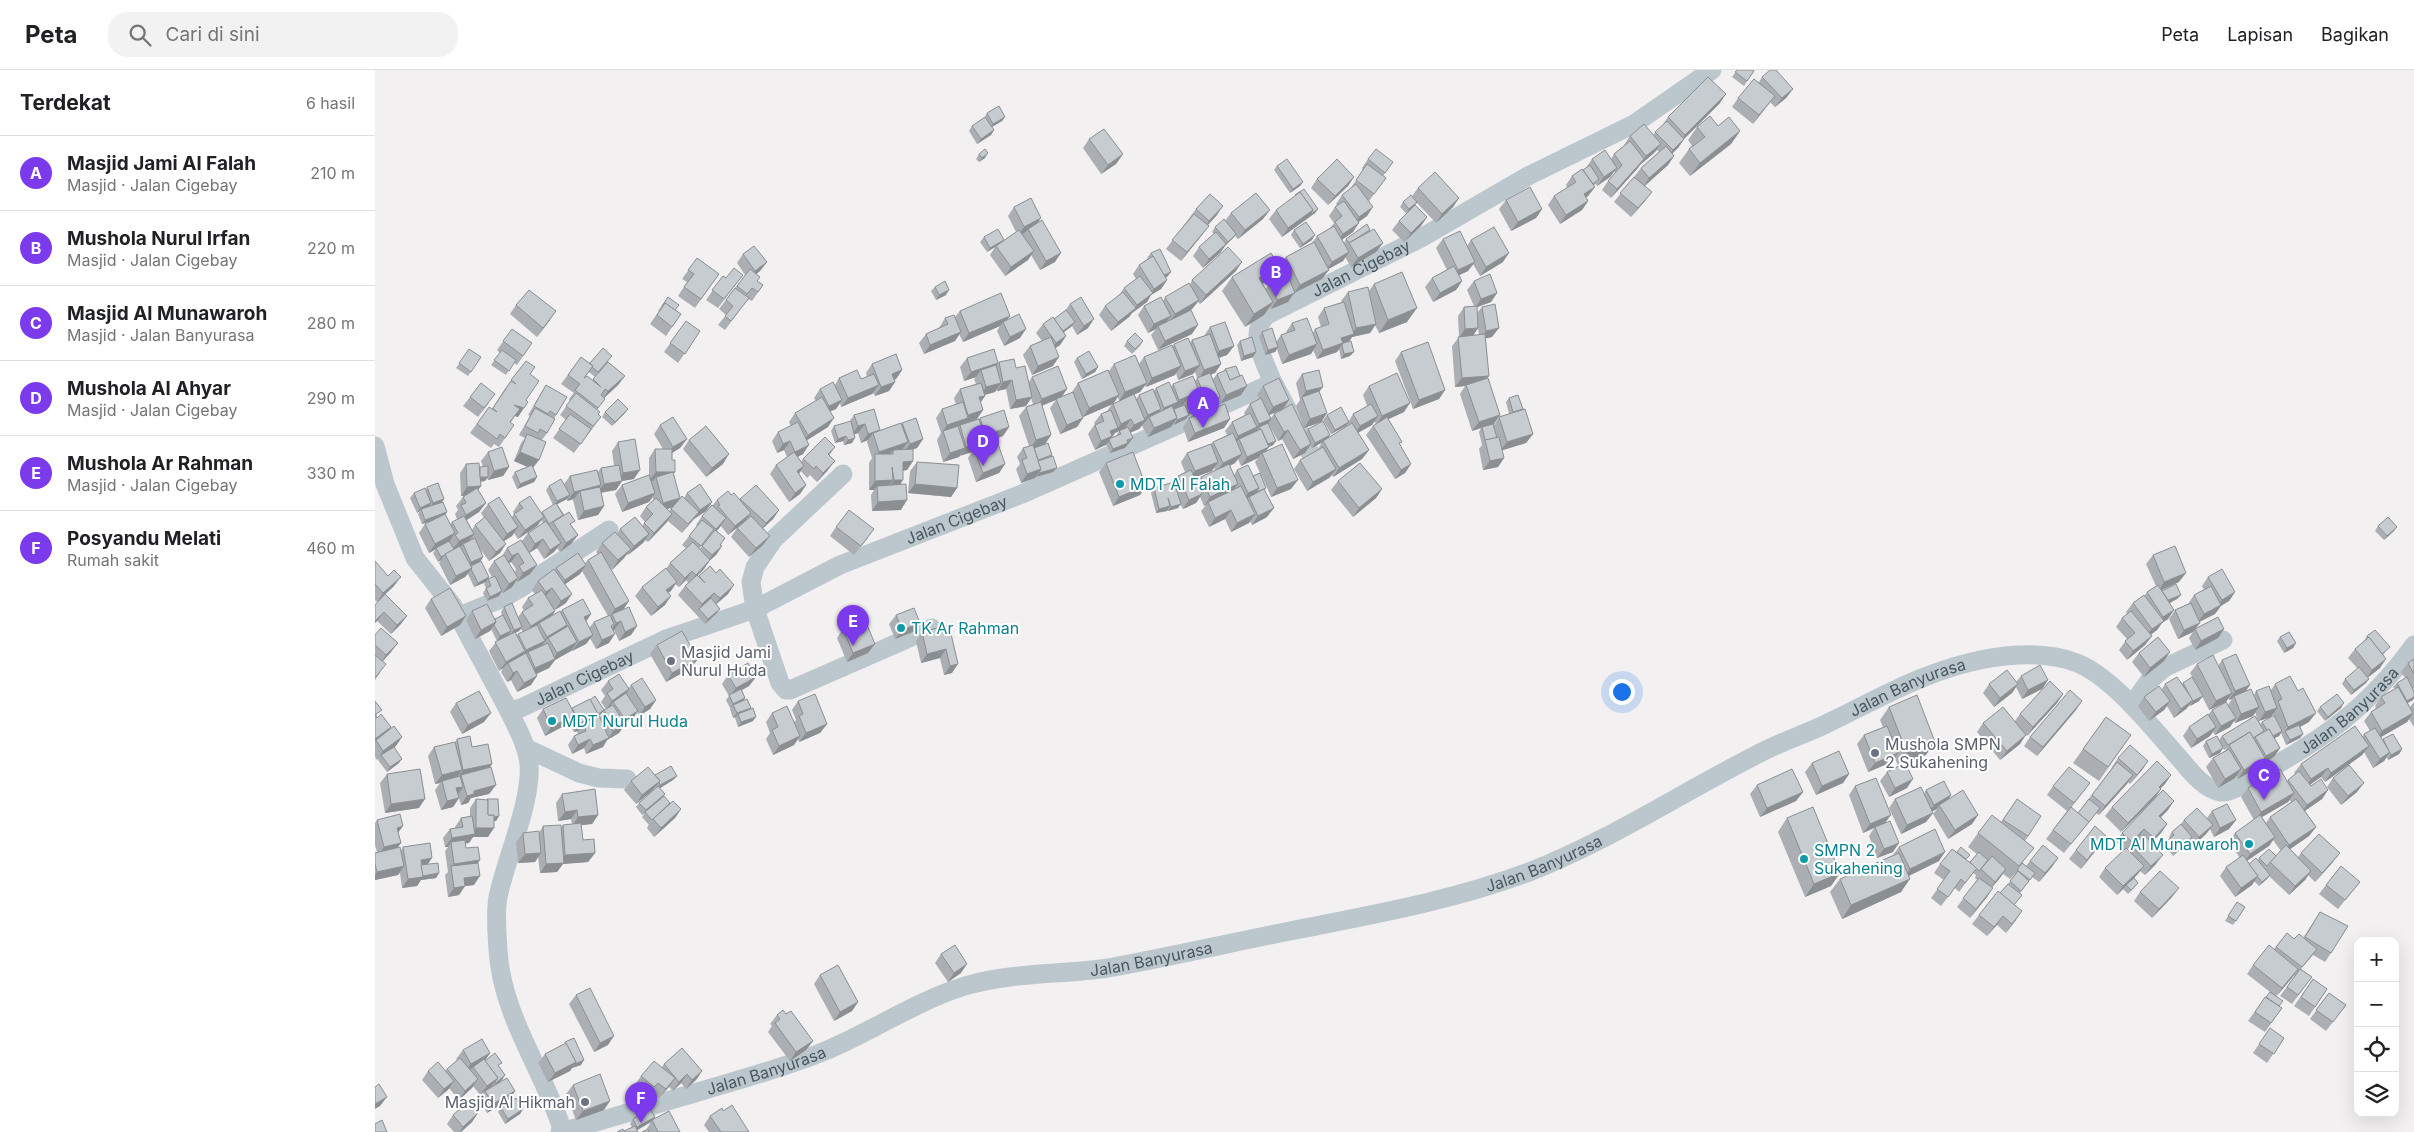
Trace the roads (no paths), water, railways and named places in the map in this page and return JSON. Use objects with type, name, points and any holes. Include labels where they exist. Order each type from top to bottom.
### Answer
[{"type":"street","name":"Jalan Cigebay","points":[[509,711],[521,708],[666,639],[755,609],[840,565],[1022,494],[1273,383],[1257,338],[1258,327],[1267,315],[1421,238],[1528,176],[1634,124],[1712,70]]},
{"type":"street","points":[[1273,383],[1312,456]]},
{"type":"street","points":[[375,446],[385,484],[413,552],[459,616],[509,711],[526,748],[529,766],[527,791],[498,898],[498,953],[507,1000],[553,1104],[562,1132]]},
{"type":"street","points":[[843,474],[774,538],[761,554],[755,567],[751,582],[755,609],[778,679],[783,687],[788,690],[932,628]]},
{"type":"street","points":[[459,616],[501,599],[519,589],[609,530]]},
{"type":"street","points":[[2132,704],[2149,681],[2164,668],[2223,640]]},
{"type":"street","name":"Jalan Banyurasa","points":[[562,1132],[781,1067],[823,1052],[874,1030],[924,1002],[965,986],[1000,978],[1104,968],[1388,911],[1474,891],[1533,870],[1615,832],[1761,753],[1826,724],[1880,695],[1923,676],[1986,659],[2039,656],[2058,657],[2090,669],[2132,704],[2193,775],[2214,790],[2227,791],[2302,751],[2356,712],[2393,672],[2414,645]]},
{"type":"street","points":[[526,748],[557,764],[589,776],[627,779]]},
{"type":"place","name":"Mushola Nurul Irfan","points":[[1276,297]]},
{"type":"place","name":"Masjid Jami Al Falah","points":[[1203,428]]},
{"type":"place","name":"Mushola Al Ahyar","points":[[983,466]]},
{"type":"place","name":"MDT Al Falah","points":[[1120,484]]},
{"type":"place","name":"TK Ar Rahman","points":[[901,628]]},
{"type":"place","name":"Mushola Ar Rahman","points":[[853,646]]},
{"type":"place","name":"Masjid Jami Nurul Huda","points":[[671,661]]},
{"type":"place","name":"MDT Nurul Huda","points":[[552,721]]},
{"type":"place","name":"Mushola SMPN 2 Sukahening","points":[[1875,753]]},
{"type":"place","name":"Masjid Al Munawaroh","points":[[2264,800]]},
{"type":"place","name":"MDT Al Munawaroh","points":[[2249,844]]},
{"type":"place","name":"SMPN 2 Sukahening","points":[[1804,859]]},
{"type":"place","name":"Masjid Al Hikmah","points":[[585,1102]]},
{"type":"place","name":"Posyandu Melati","points":[[641,1123]]}]
